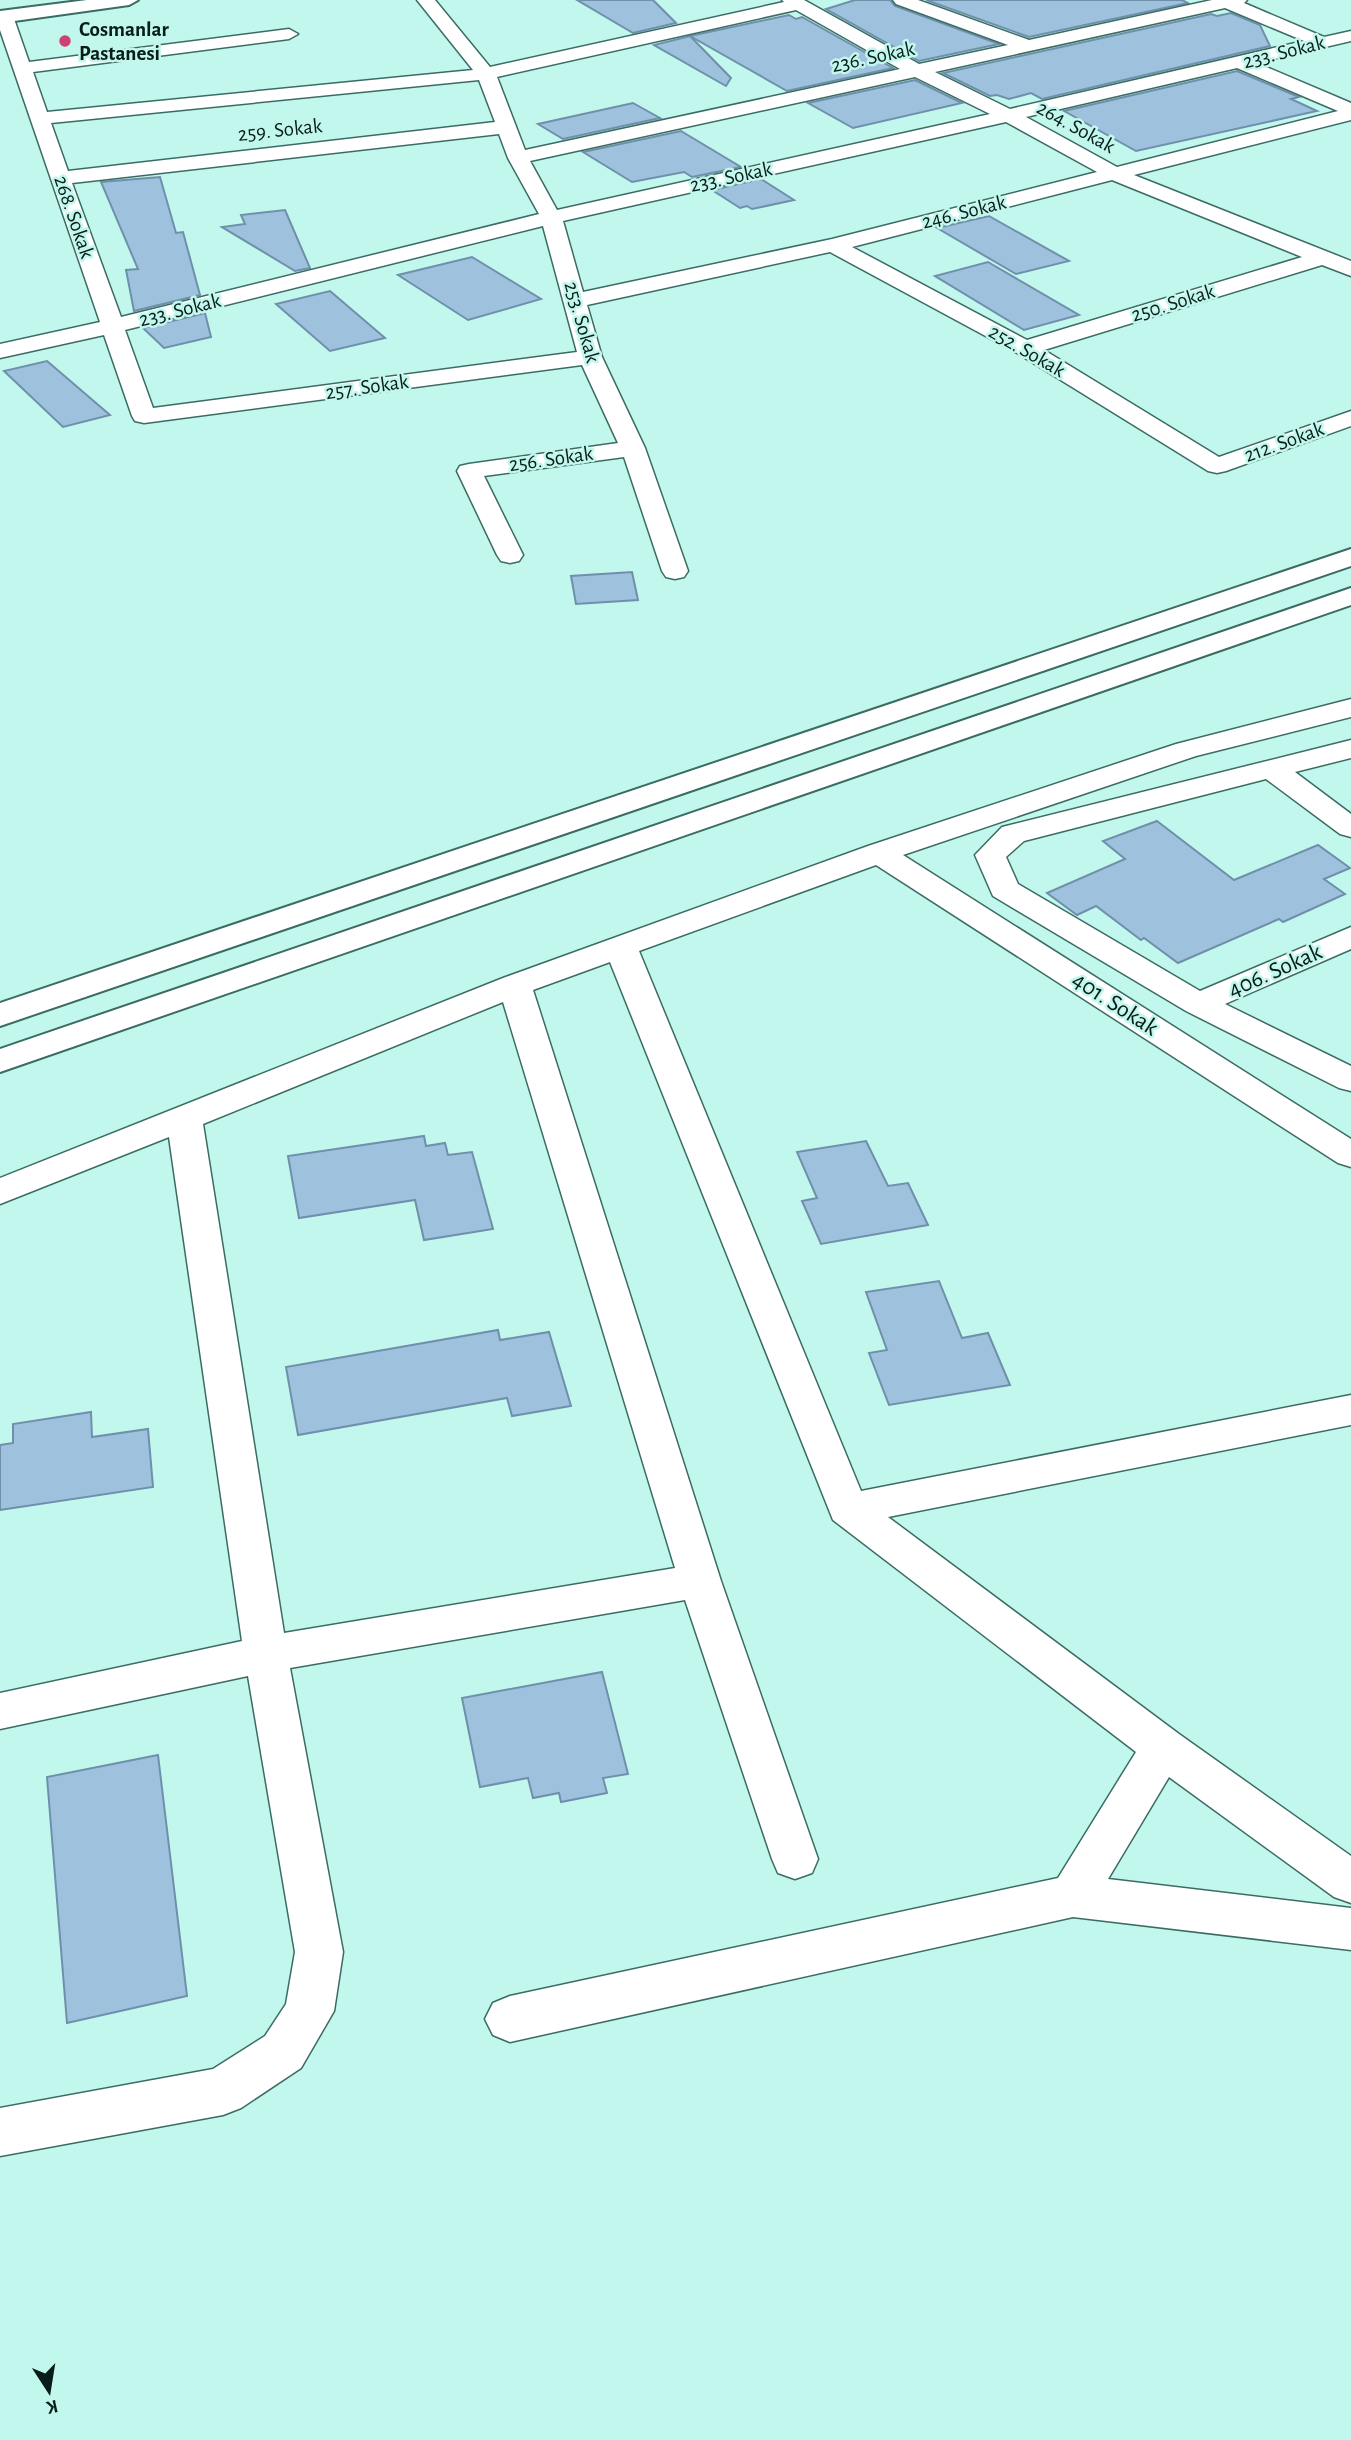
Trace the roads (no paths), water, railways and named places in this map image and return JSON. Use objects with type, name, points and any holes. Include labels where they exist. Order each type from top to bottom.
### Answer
[{"type":"main road","points":[[1,12],[29,0]]},
{"type":"main road","points":[[1,12],[129,0]]},
{"type":"main road","points":[[0,1015],[1351,557]]},
{"type":"main road","points":[[0,1061],[1351,596]]},
{"type":"street","name":"253. Sokak","points":[[426,0],[486,74],[518,158],[552,219],[590,358],[633,448],[675,571]]},
{"type":"street","points":[[902,0],[1028,46]]},
{"type":"street","points":[[1229,1],[1323,43]]},
{"type":"street","name":"236. Sokak","points":[[518,158],[1229,1]]},
{"type":"street","points":[[41,118],[486,74],[795,2]]},
{"type":"street","name":"264. Sokak","points":[[795,2],[916,70],[1115,174],[1351,269]]},
{"type":"street","name":"268. Sokak","points":[[1,12],[41,118],[59,178],[144,416]]},
{"type":"street","points":[[23,68],[289,34]]},
{"type":"street","name":"233. Sokak","points":[[0,351],[113,326],[621,200],[1008,116],[1351,36]]},
{"type":"street","points":[[1241,63],[1351,112]]},
{"type":"street","name":"246. Sokak","points":[[575,300],[832,245],[1351,112]]},
{"type":"street","name":"259. Sokak","points":[[59,178],[506,127]]},
{"type":"street","name":"252. Sokak","points":[[832,245],[1025,348],[1217,466]]},
{"type":"street","name":"250. Sokak","points":[[1025,348],[1322,258]]},
{"type":"street","name":"257. Sokak","points":[[144,416],[590,358]]},
{"type":"street","name":"212. Sokak","points":[[1217,466],[1351,418]]},
{"type":"street","name":"256. Sokak","points":[[510,555],[469,471],[633,448]]},
{"type":"street","points":[[0,1192],[515,985],[879,853],[1186,750],[1351,708]]},
{"type":"street","points":[[1351,749],[1274,771],[1013,834],[990,855],[1004,889],[1198,1004],[1351,1080]]},
{"type":"street","points":[[1274,771],[1351,828]]},
{"type":"street","name":"401. Sokak","points":[[879,853],[1351,1156]]},
{"type":"street","name":"406. Sokak","points":[[1198,1004],[1351,937]]},
{"type":"street","points":[[621,948],[848,1510],[1163,1747],[1351,1882]]},
{"type":"street","points":[[515,985],[700,1581],[795,1859]]},
{"type":"street","points":[[0,2132],[223,2091],[282,2052],[309,2011],[319,1952],[266,1654],[184,1116]]},
{"type":"street","points":[[848,1510],[1351,1410]]},
{"type":"street","points":[[0,1712],[266,1654],[700,1581]]},
{"type":"street","points":[[1073,1896],[1163,1747]]},
{"type":"street","points":[[510,2019],[1073,1896],[1351,1928]]},
{"type":"place","name":"Cosmanlar Pastanesi","points":[[65,41]]}]
